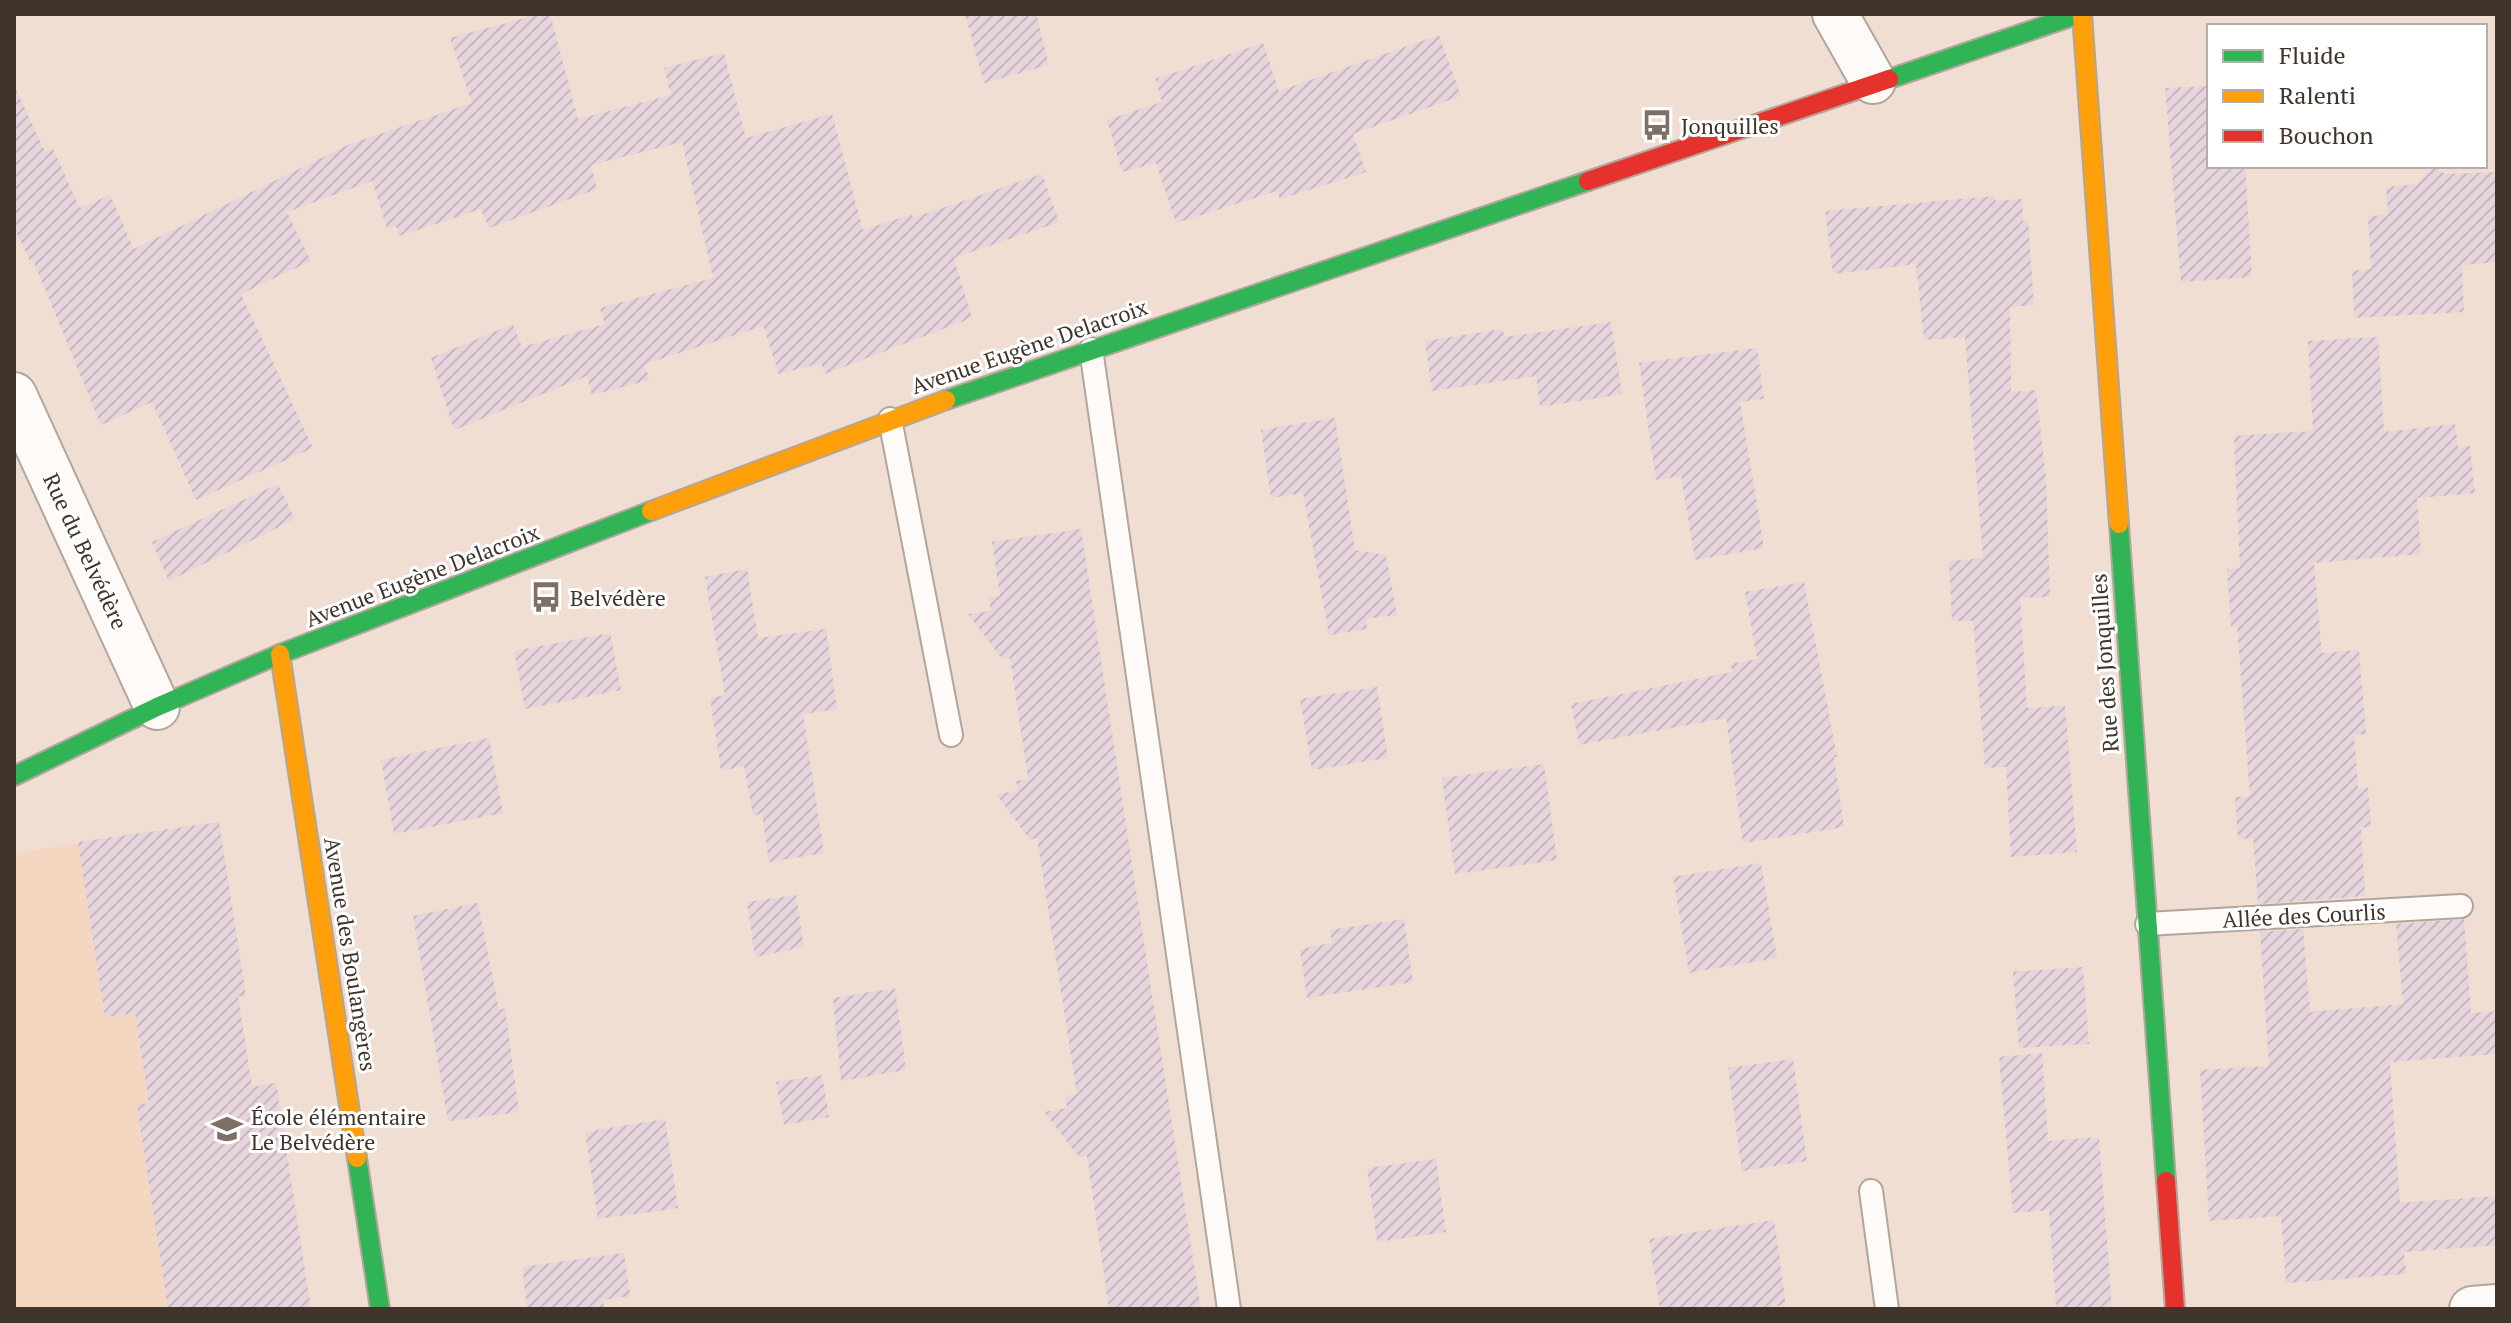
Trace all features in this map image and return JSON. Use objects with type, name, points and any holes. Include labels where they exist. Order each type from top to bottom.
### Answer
[{"type":"main road","name":"Avenue Eugène Delacroix","points":[[14,776],[157,707],[280,654],[890,419],[1624,170],[1873,81],[2080,14]]},
{"type":"main road","name":"Rue des Jonquilles","points":[[2080,14],[2175,1309]]},
{"type":"main road","name":"Avenue des Boulangères","points":[[280,654],[380,1309]]},
{"type":"street","points":[[1835,14],[1873,81]]},
{"type":"street","name":"Rue du Belvédère","points":[[14,395],[157,707]]},
{"type":"street","points":[[2472,1309],[2497,1307]]},
{"type":"lane","points":[[1091,349],[1229,1309]]},
{"type":"lane","points":[[890,419],[951,735]]},
{"type":"lane","name":"Allée des Courlis","points":[[2147,924],[2461,906]]},
{"type":"lane","points":[[1871,1191],[1887,1309]]},
{"type":"shaded area","points":[[219,822],[246,996],[238,997],[252,1086],[276,1083],[311,1309],[14,1309],[14,853]]},
{"type":"building","points":[[550,14],[578,119],[671,95],[664,68],[724,53],[746,138],[832,114],[863,230],[912,214],[913,218],[1042,174],[1059,222],[954,258],[972,318],[825,374],[821,363],[779,374],[763,326],[645,364],[649,380],[592,395],[587,376],[454,430],[431,358],[513,324],[522,347],[605,324],[600,308],[713,278],[682,142],[591,165],[597,189],[489,228],[481,209],[399,236],[396,226],[387,228],[372,181],[287,212],[311,261],[241,294],[313,448],[196,500],[152,402],[101,425],[33,260],[30,261],[14,228],[14,85],[45,152],[53,149],[80,208],[110,195],[134,249],[350,144],[472,103],[450,38]]},
{"type":"building","points":[[965,14],[1036,14],[1049,65],[984,83]]},
{"type":"building","points":[[1439,35],[1461,96],[1353,134],[1366,172],[1280,199],[1277,191],[1176,223],[1156,163],[1122,172],[1107,120],[1162,102],[1155,79],[1263,43],[1279,91]]},
{"type":"building","points":[[2207,86],[2207,168],[2245,168],[2252,277],[2181,282],[2165,88]]},
{"type":"building","points":[[2431,168],[2445,174],[2497,172],[2497,262],[2462,265],[2464,312],[2354,318],[2352,271],[2371,269],[2368,216],[2388,215],[2386,187],[2417,184]]},
{"type":"building","points":[[1994,196],[1995,201],[2022,199],[2023,222],[2028,221],[2034,305],[2010,307],[2011,392],[2036,390],[2046,479],[2050,597],[2020,598],[2027,708],[2065,706],[2077,852],[2011,857],[2006,767],[1985,768],[1973,621],[1952,621],[1949,561],[1983,558],[1965,337],[1924,340],[1916,264],[1833,274],[1825,211]]},
{"type":"building","points":[[1611,322],[1622,394],[1540,407],[1536,376],[1432,391],[1425,341],[1503,329],[1504,337]]},
{"type":"building","points":[[2378,337],[2384,432],[2455,424],[2458,447],[2470,446],[2475,493],[2417,498],[2421,554],[2314,563],[2322,653],[2359,650],[2366,734],[2354,735],[2358,788],[2368,787],[2371,827],[2361,828],[2365,896],[2258,904],[2253,838],[2238,839],[2235,797],[2250,796],[2237,626],[2231,627],[2227,569],[2240,568],[2234,436],[2313,431],[2308,341]]},
{"type":"building","points":[[1757,348],[1764,399],[1740,402],[1764,548],[1695,560],[1681,476],[1656,480],[1639,363]]},
{"type":"building","points":[[1335,418],[1355,550],[1386,555],[1397,615],[1366,619],[1367,629],[1329,635],[1303,493],[1271,498],[1261,430]]},
{"type":"building","points":[[278,484],[295,519],[169,581],[152,542]]},
{"type":"building","points":[[1081,529],[1201,1309],[1109,1309],[1087,1156],[1079,1157],[1044,1112],[1067,1108],[1065,1096],[1077,1094],[1037,838],[1030,840],[996,794],[1018,791],[1016,781],[1028,779],[1010,658],[1002,659],[968,614],[991,611],[989,598],[1000,596],[992,542]]},
{"type":"building","points":[[747,569],[758,638],[826,629],[837,709],[803,714],[824,853],[769,862],[762,814],[753,815],[744,766],[721,771],[710,698],[725,695],[705,577]]},
{"type":"building","points":[[1804,582],[1837,757],[1834,757],[1844,827],[1743,843],[1726,718],[1579,745],[1571,704],[1732,672],[1731,664],[1757,659],[1745,592]]},
{"type":"building","points":[[610,633],[621,690],[525,709],[514,651]]},
{"type":"building","points":[[1377,687],[1388,758],[1312,770],[1300,699]]},
{"type":"building","points":[[489,738],[503,813],[394,834],[381,760]]},
{"type":"building","points":[[1544,764],[1557,860],[1455,874],[1442,778]]},
{"type":"building","points":[[219,822],[246,996],[238,996],[252,1087],[276,1083],[311,1309],[168,1309],[137,1105],[149,1103],[135,1013],[105,1017],[78,842]]},
{"type":"building","points":[[1761,863],[1777,958],[1689,973],[1673,877]]},
{"type":"building","points":[[796,895],[804,947],[755,957],[747,902]]},
{"type":"building","points":[[478,903],[499,1010],[505,1008],[519,1112],[448,1121],[413,916]]},
{"type":"building","points":[[1404,919],[1413,982],[1307,998],[1300,949],[1332,943],[1330,930]]},
{"type":"building","points":[[2464,919],[2471,1013],[2497,1011],[2497,1054],[2390,1062],[2400,1203],[2497,1196],[2497,1245],[2404,1252],[2406,1274],[2286,1283],[2281,1216],[2209,1221],[2200,1070],[2269,1066],[2260,932],[2303,929],[2310,1012],[2403,1004],[2396,924]]},
{"type":"building","points":[[2083,967],[2089,1044],[2019,1048],[2013,972]]},
{"type":"building","points":[[895,988],[906,1070],[841,1081],[833,998]]},
{"type":"building","points":[[2042,1053],[2048,1141],[2099,1137],[2112,1309],[2056,1309],[2049,1210],[2013,1213],[1999,1057]]},
{"type":"building","points":[[1793,1059],[1807,1161],[1742,1171],[1728,1068]]},
{"type":"building","points":[[822,1075],[829,1117],[784,1125],[776,1082]]},
{"type":"building","points":[[665,1119],[678,1208],[598,1219],[585,1132]]},
{"type":"building","points":[[1436,1159],[1446,1232],[1377,1242],[1367,1168]]},
{"type":"building","points":[[1774,1220],[1786,1305],[1755,1309],[1660,1309],[1649,1239]]},
{"type":"building","points":[[624,1253],[630,1296],[603,1300],[604,1309],[527,1309],[522,1267]]},
{"type":"traffic: fast","points":[[1889,79],[2079,14]]},
{"type":"traffic: fast","points":[[946,400],[1588,181]]},
{"type":"traffic: fast","points":[[14,776],[157,707],[280,654],[651,511]]},
{"type":"traffic: fast","points":[[2119,524],[2166,1181]]},
{"type":"traffic: fast","points":[[357,1158],[380,1309]]},
{"type":"traffic: slow","points":[[2082,14],[2119,524]]},
{"type":"traffic: slow","points":[[651,511],[946,400]]},
{"type":"traffic: slow","points":[[280,654],[357,1158]]},
{"type":"traffic: jam","points":[[1588,181],[1889,79]]},
{"type":"traffic: jam","points":[[2166,1181],[2175,1309]]},
{"type":"place","name":"Jonquilles","points":[[1657,125]]},
{"type":"place","name":"Belvédère","points":[[546,597]]},
{"type":"place","name":"École élémentaire Le Belvédère","points":[[227,1129]]}]
